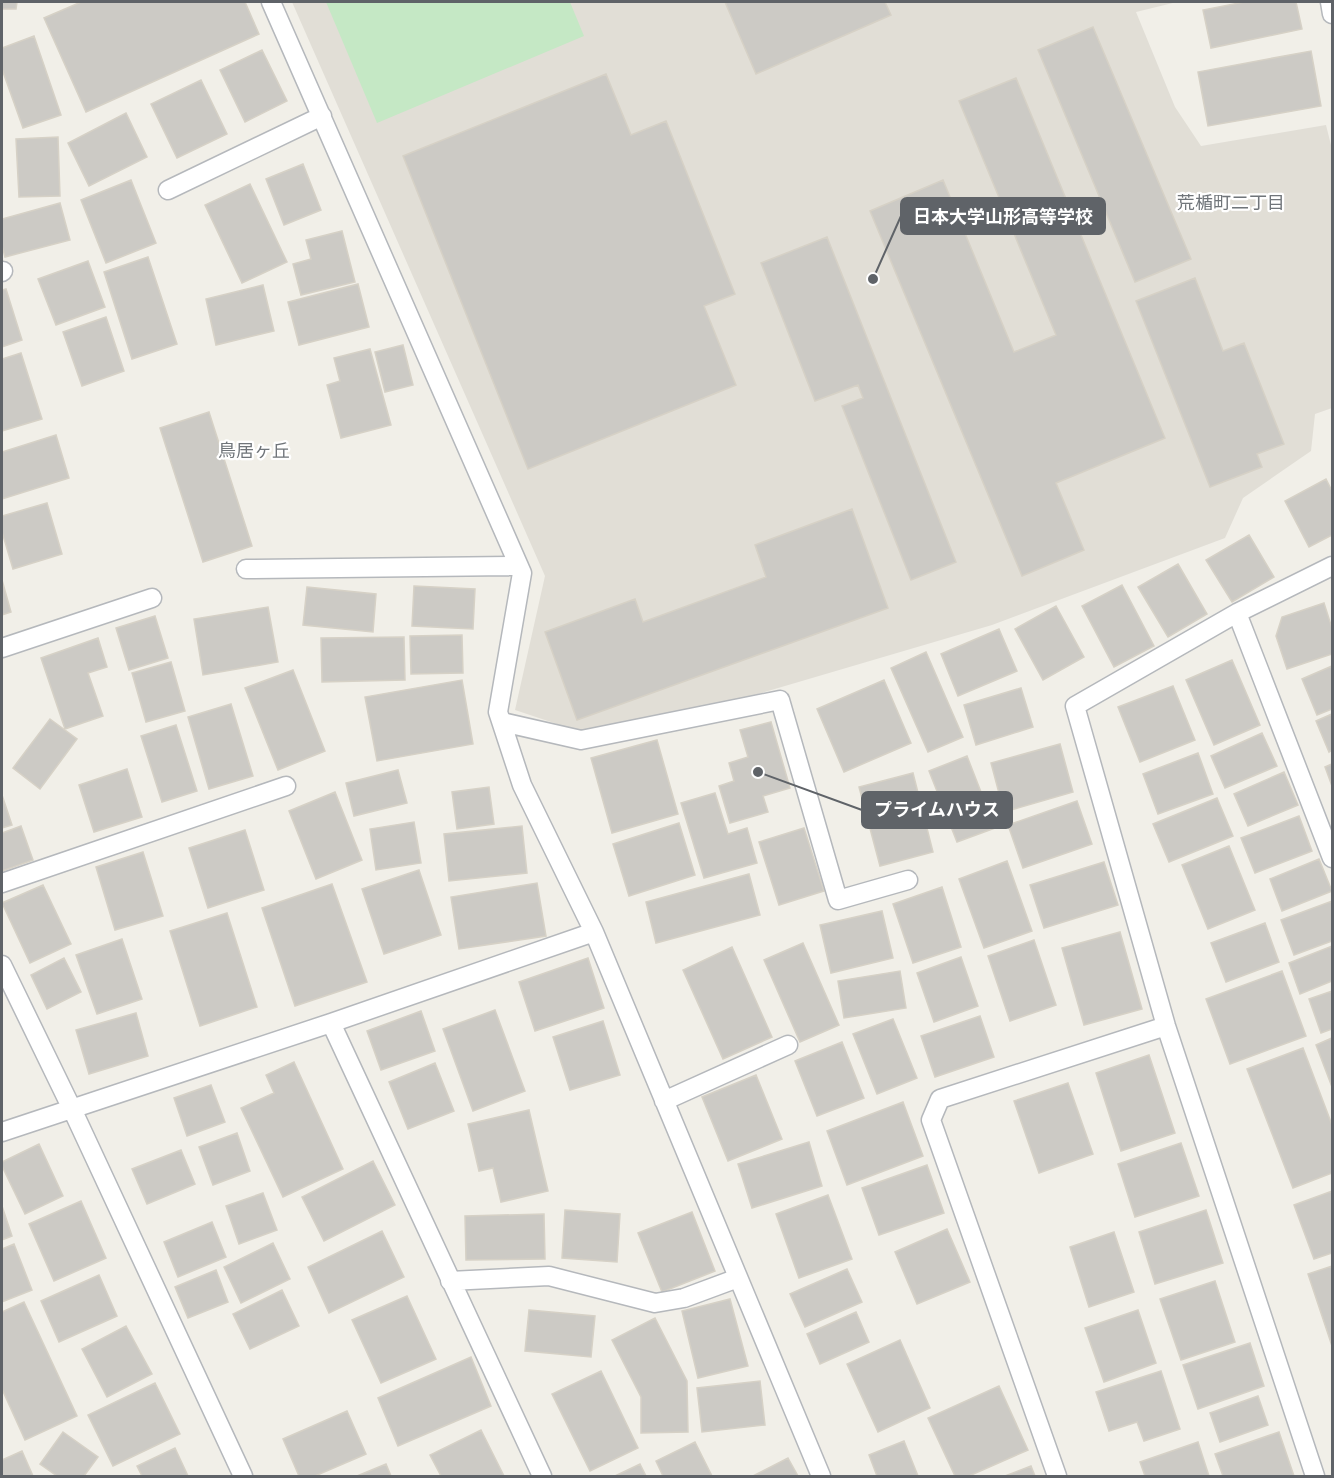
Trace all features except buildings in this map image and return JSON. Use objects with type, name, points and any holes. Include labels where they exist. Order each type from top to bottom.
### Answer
[{"type":"lane","points":[[271,2],[522,573],[498,712],[522,785],[594,932],[821,1476]]},
{"type":"lane","points":[[1330,2],[1332,14]]},
{"type":"lane","points":[[168,190],[322,116]]},
{"type":"lane","points":[[246,569],[519,566]]},
{"type":"lane","points":[[1315,1476],[1166,1026],[1075,706],[1237,614],[1332,566]]},
{"type":"lane","points":[[2,648],[152,598]]},
{"type":"lane","points":[[1237,614],[1332,858]]},
{"type":"lane","points":[[502,722],[581,740],[780,700],[838,900],[908,880]]},
{"type":"lane","points":[[2,883],[286,786]]},
{"type":"lane","points":[[2,1132],[331,1023],[594,932]]},
{"type":"lane","points":[[2,965],[72,1109],[243,1476]]},
{"type":"lane","points":[[331,1023],[542,1476]]},
{"type":"lane","points":[[1057,1476],[931,1120],[940,1099],[1166,1026]]},
{"type":"lane","points":[[664,1101],[788,1045]]},
{"type":"lane","points":[[450,1281],[549,1276],[655,1303],[684,1298],[738,1278]]},
{"type":"shaded area","points":[[292,2],[1177,2],[1136,12],[1175,107],[1201,146],[1326,125],[1332,149],[1332,408],[1315,414],[1311,451],[1243,498],[1225,538],[992,625],[734,701],[584,733],[515,710],[545,576]]},
{"type":"green space","points":[[326,2],[570,2],[584,36],[377,123]]},
{"type":"place","name":"日本大学山形高等学校","points":[[873,279]]},
{"type":"place","name":"プライムハウス","points":[[758,772]]},
{"type":"district","name":"荒楯町二丁目","points":[[1231,203]]},
{"type":"district","name":"鳥居ヶ丘","points":[[254,451]]}]
